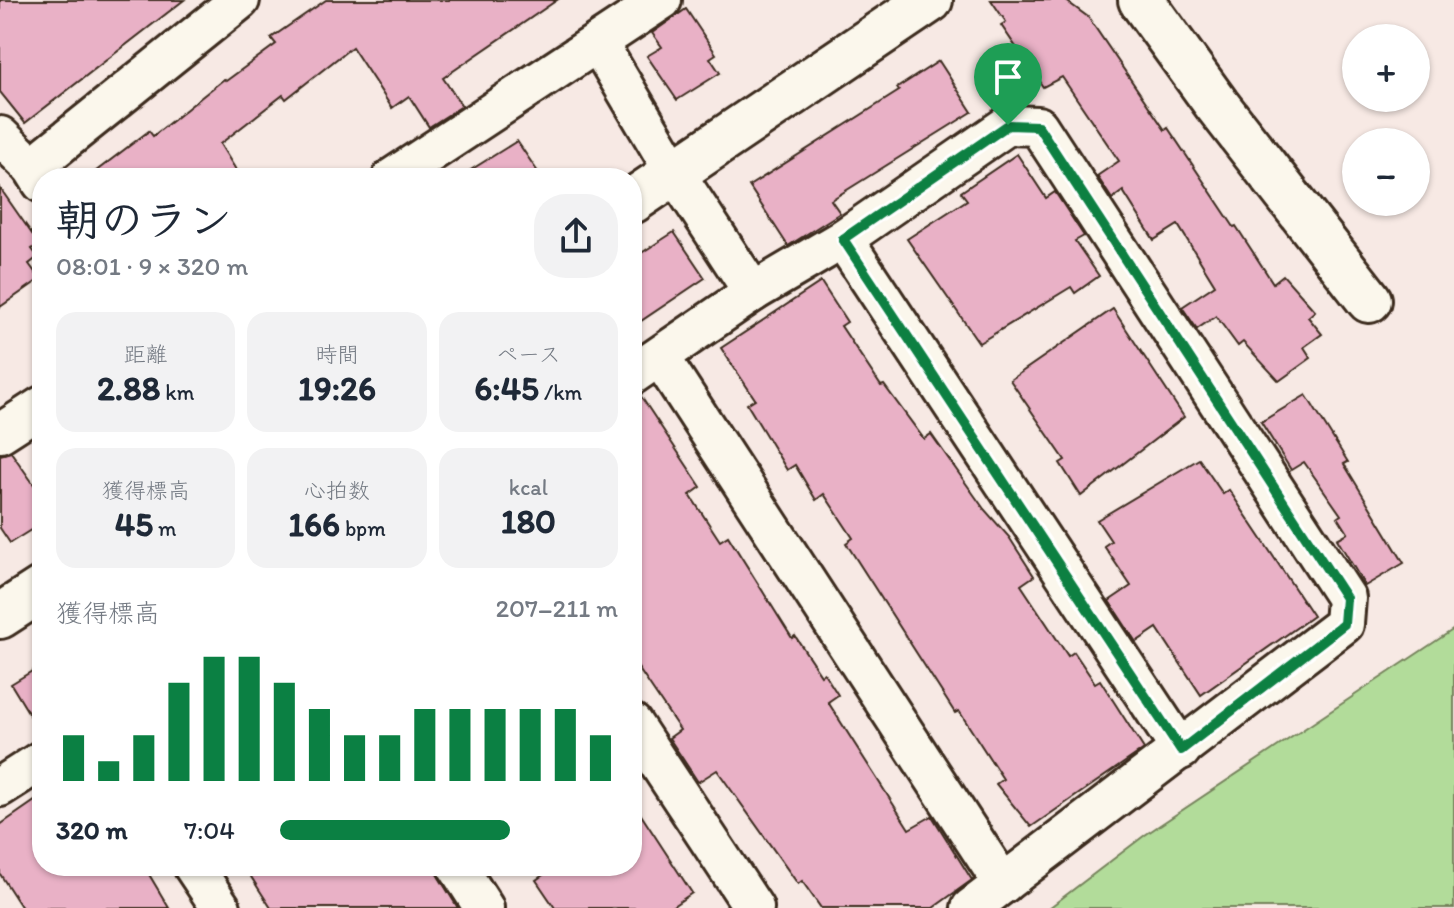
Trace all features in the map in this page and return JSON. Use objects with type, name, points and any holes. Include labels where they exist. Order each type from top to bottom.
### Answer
[{"type":"street","points":[[45,168],[240,0]]},
{"type":"street","points":[[407,168],[662,0]]},
{"type":"street","points":[[642,194],[930,0]]},
{"type":"street","points":[[1141,0],[1217,105],[1369,300]]},
{"type":"street","points":[[598,43],[675,173],[753,292]]},
{"type":"street","points":[[971,908],[1003,884],[1181,750],[1344,624],[1346,598],[1038,126],[1008,125],[843,239],[753,292],[646,366],[1003,884]]},
{"type":"street","points":[[0,136],[32,170]]},
{"type":"street","points":[[843,239],[1181,750]]},
{"type":"street","points":[[0,433],[32,412]]},
{"type":"street","points":[[0,616],[32,595]]},
{"type":"street","points":[[642,738],[754,908]]},
{"type":"street","points":[[1,783],[32,766]]},
{"type":"street","points":[[200,876],[221,908]]},
{"type":"street","points":[[463,876],[484,908]]},
{"type":"green space","points":[[1454,629],[1454,908],[1049,908],[1145,835]]},
{"type":"building","points":[[0,0],[184,0],[25,123],[0,92]]},
{"type":"building","points":[[326,0],[557,0],[443,78],[462,106],[429,127],[409,96],[392,108],[352,47],[286,99],[283,95],[220,144],[235,168],[100,168],[149,131],[153,136],[224,79],[226,81],[276,44],[271,38]]},
{"type":"building","points":[[991,0],[1065,0],[1088,17],[1273,283],[1283,275],[1315,311],[1308,317],[1322,334],[1304,347],[1311,358],[1279,381],[1243,342],[1238,346],[1216,316],[1197,329],[1182,307],[1215,285],[1178,225],[1154,240],[1123,191],[1112,199],[1097,176],[1119,161],[1062,77],[1043,87],[1001,25],[1006,22]]},
{"type":"building","points":[[686,9],[716,54],[710,58],[720,73],[677,100],[647,56],[662,47],[652,33]]},
{"type":"building","points":[[939,61],[972,112],[831,200],[840,213],[788,246],[749,186],[899,91],[897,88]]},
{"type":"building","points":[[517,141],[535,168],[474,168]]},
{"type":"building","points":[[1017,154],[1046,198],[1055,192],[1084,236],[1075,241],[1099,276],[1075,293],[1071,287],[979,343],[907,239],[967,200],[961,192]]},
{"type":"building","points":[[0,188],[32,234],[32,262],[29,264],[32,285],[0,307]]},
{"type":"building","points":[[674,232],[705,278],[642,320],[642,253]]},
{"type":"building","points":[[821,282],[847,322],[841,326],[881,386],[884,385],[924,439],[931,434],[984,509],[1009,537],[1034,576],[1021,585],[1068,656],[1074,652],[1095,683],[1100,680],[1144,749],[1031,827],[996,784],[1003,779],[959,711],[955,713],[846,543],[853,538],[824,494],[816,500],[795,465],[787,470],[747,404],[755,399],[721,348]]},
{"type":"building","points":[[1113,309],[1184,417],[1081,496],[1060,463],[1065,460],[1010,380]]},
{"type":"building","points":[[1306,395],[1348,462],[1344,464],[1404,563],[1365,586],[1337,539],[1348,533],[1338,517],[1341,515],[1304,462],[1291,470],[1261,422]]},
{"type":"building","points":[[642,398],[701,487],[690,495],[720,541],[728,536],[792,638],[795,636],[821,675],[824,673],[838,695],[828,702],[909,829],[932,816],[972,880],[933,908],[821,908],[802,881],[798,884],[717,770],[698,782],[669,738],[680,730],[642,674]]},
{"type":"building","points":[[11,452],[32,482],[32,529],[10,543],[0,528],[0,455]]},
{"type":"building","points":[[1199,459],[1223,494],[1229,490],[1313,616],[1201,695],[1157,628],[1136,642],[1109,601],[1131,586],[1104,546],[1111,541],[1097,520]]},
{"type":"building","points":[[32,671],[32,719],[11,684]]},
{"type":"building","points":[[32,803],[32,876],[150,876],[169,908],[22,908],[0,874],[0,825]]},
{"type":"building","points":[[642,816],[692,893],[670,908],[555,908],[536,880],[542,876],[642,876]]},
{"type":"building","points":[[250,876],[438,876],[458,908],[271,908]]},
{"type":"route","points":[[1008,125],[1038,126],[1346,598],[1344,624],[1181,750],[843,239],[1008,125]]}]
